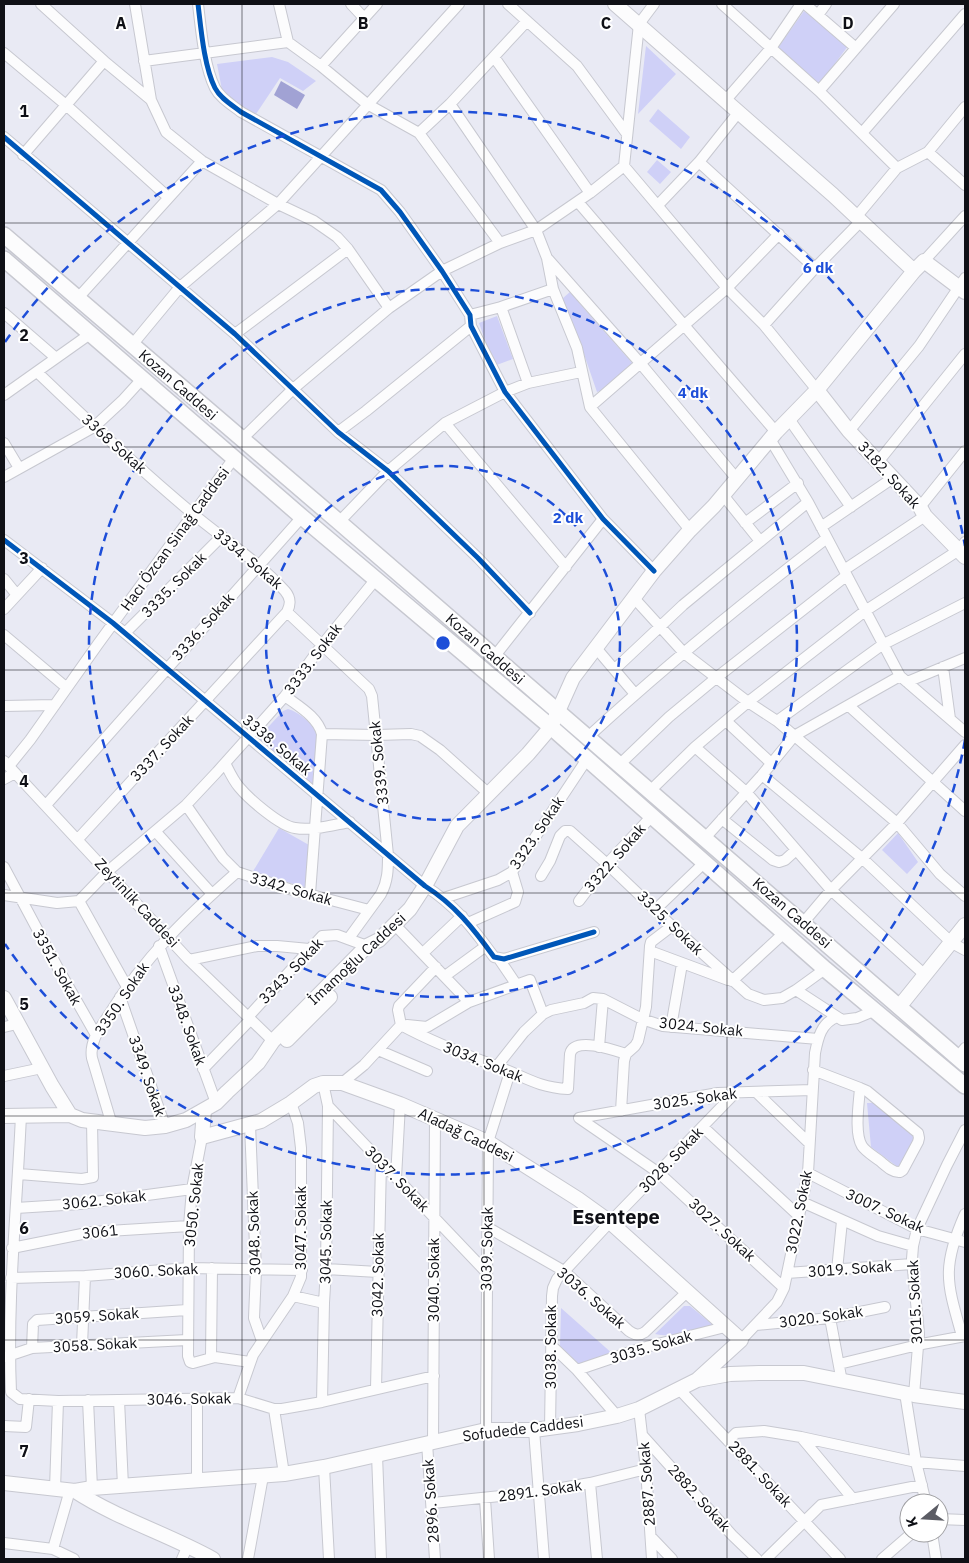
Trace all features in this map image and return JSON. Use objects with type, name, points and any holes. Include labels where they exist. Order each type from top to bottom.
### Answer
[{"type":"highway","name":"Kozan Caddesi","points":[[4,235],[899,1007],[963,1056]]},
{"type":"highway","name":"Kozan Caddesi","points":[[4,259],[302,517],[551,727],[784,934],[965,1086]]},
{"type":"main road","points":[[615,4],[859,219],[919,266],[963,286]]},
{"type":"main road","name":"İmamoğlu Caddesi","points":[[4,1116],[70,1115],[82,1120],[112,1125],[145,1128],[165,1126],[186,1120],[210,1106],[258,1063],[273,1041],[373,943],[396,925],[410,909],[425,886],[457,826],[528,754],[551,727],[573,678],[654,571],[723,495],[773,435],[817,390],[919,266]]},
{"type":"main road","name":"3182. Sokak","points":[[817,390],[850,431],[922,512],[963,550]]},
{"type":"main road","points":[[899,1007],[965,925]]},
{"type":"main road","points":[[258,1063],[267,1060],[375,951],[373,943]]},
{"type":"main road","points":[[4,998],[11,1025],[42,1068],[70,1115]]},
{"type":"main road","name":"Aladağ Caddesi","points":[[202,1136],[261,1121],[291,1103],[314,1086],[323,1083],[342,1083],[400,1104],[488,1142],[541,1174],[610,1222],[741,1340]]},
{"type":"main road","points":[[202,1136],[210,1106]]},
{"type":"main road","name":"3022. Sokak","points":[[697,1380],[741,1340]]},
{"type":"main road","name":"Sofudede Caddesi","points":[[72,1491],[284,1474],[377,1456],[486,1430],[550,1428],[617,1416],[639,1409],[697,1380],[730,1374],[790,1372],[815,1375],[842,1382],[909,1394],[965,1402]]},
{"type":"main road","points":[[4,1483],[72,1491],[188,1545],[213,1559]]},
{"type":"street","points":[[42,4],[104,61],[151,100]]},
{"type":"street","points":[[135,4],[151,100],[166,132],[202,161],[278,204],[314,221],[337,237],[348,249],[389,308]]},
{"type":"street","points":[[198,4],[205,52],[216,89],[224,99],[241,112],[380,190],[400,212],[442,271],[470,315],[471,326],[505,392],[603,519],[654,571]]},
{"type":"street","points":[[279,4],[288,42],[367,104],[419,133],[500,243]]},
{"type":"street","points":[[351,4],[364,18]]},
{"type":"street","points":[[321,66],[377,4]]},
{"type":"street","points":[[132,345],[180,287],[278,204],[458,4]]},
{"type":"street","points":[[508,4],[577,66],[627,134]]},
{"type":"street","points":[[241,440],[293,389],[389,308],[442,271],[500,243],[536,230],[578,202],[624,166],[638,24],[654,4]]},
{"type":"street","points":[[725,101],[771,48],[803,4],[856,48]]},
{"type":"street","points":[[818,15],[826,4]]},
{"type":"street","points":[[819,91],[894,4]]},
{"type":"street","points":[[724,5],[819,91],[897,168]]},
{"type":"street","points":[[862,133],[965,14]]},
{"type":"street","points":[[419,133],[450,104],[527,20]]},
{"type":"street","points":[[144,61],[288,42]]},
{"type":"street","points":[[4,53],[66,105],[168,197]]},
{"type":"street","points":[[494,57],[590,193]]},
{"type":"street","points":[[23,155],[104,61]]},
{"type":"street","points":[[450,104],[536,230],[547,258],[554,289],[577,348],[590,407],[690,530]]},
{"type":"street","points":[[764,325],[859,219],[897,168],[928,152],[965,107]]},
{"type":"street","points":[[658,205],[698,162],[738,113]]},
{"type":"street","points":[[6,142],[235,334],[338,432],[388,471],[478,558],[530,613]]},
{"type":"street","points":[[928,152],[965,185]]},
{"type":"street","points":[[77,299],[202,161]]},
{"type":"street","points":[[698,162],[815,268]]},
{"type":"street","points":[[624,166],[727,288],[764,325],[817,390]]},
{"type":"street","points":[[578,202],[685,326],[773,435],[882,645],[904,679],[965,732]]},
{"type":"street","points":[[919,266],[965,216]]},
{"type":"street","points":[[590,407],[727,288],[779,234]]},
{"type":"street","points":[[235,334],[348,249]]},
{"type":"street","points":[[547,258],[641,364],[736,478]]},
{"type":"street","points":[[850,431],[919,346],[963,286]]},
{"type":"street","points":[[470,315],[501,307],[554,289]]},
{"type":"street","points":[[501,307],[528,383]]},
{"type":"street","points":[[4,313],[56,358]]},
{"type":"street","points":[[338,432],[471,326]]},
{"type":"street","points":[[4,395],[90,334]]},
{"type":"street","points":[[878,462],[965,354]]},
{"type":"street","name":"3368 Sokak","points":[[37,372],[94,427],[192,514]]},
{"type":"street","points":[[339,522],[388,471],[445,423],[505,392],[528,383],[581,372]]},
{"type":"street","points":[[4,476],[94,427],[142,380]]},
{"type":"street","points":[[789,419],[851,507]]},
{"type":"street","points":[[445,423],[566,567]]},
{"type":"street","points":[[4,442],[20,468]]},
{"type":"street","points":[[619,765],[669,717],[922,512],[965,451]]},
{"type":"street","name":"Hacı Özcan Sinağ Caddesi","points":[[9,767],[234,458]]},
{"type":"street","points":[[821,527],[893,478]]},
{"type":"street","points":[[745,522],[798,483]]},
{"type":"street","points":[[723,495],[760,541]]},
{"type":"street","points":[[615,669],[683,606],[808,502]]},
{"type":"street","name":"3334. Sokak","points":[[192,514],[258,565],[286,592],[290,600],[287,612]]},
{"type":"street","name":"3336. Sokak","points":[[46,805],[302,517]]},
{"type":"street","points":[[494,657],[603,519]]},
{"type":"street","name":"3335. Sokak","points":[[126,633],[222,536]]},
{"type":"street","points":[[588,738],[635,694],[827,538]]},
{"type":"street","name":"3338. Sokak","points":[[4,540],[126,633],[425,886],[444,898],[465,919],[494,957],[499,959],[516,984]]},
{"type":"street","points":[[650,791],[695,747],[748,702],[865,611],[963,550]]},
{"type":"street","points":[[4,609],[42,568]]},
{"type":"street","points":[[4,579],[17,595]]},
{"type":"street","name":"3333. Sokak","points":[[79,901],[108,872],[186,805],[225,763],[285,696],[322,645],[376,579]]},
{"type":"street","points":[[634,598],[684,653],[748,702],[778,721],[897,823],[940,874],[965,896]]},
{"type":"street","points":[[778,721],[882,645],[965,603]]},
{"type":"street","name":"3339. Sokak","points":[[287,612],[369,690],[372,696],[388,855],[388,872],[385,886],[349,938]]},
{"type":"street","name":"3337. Sokak","points":[[78,839],[287,612]]},
{"type":"street","points":[[4,635],[67,688]]},
{"type":"street","points":[[596,648],[635,694]]},
{"type":"street","points":[[705,838],[762,775],[794,736],[848,706],[904,679],[965,658]]},
{"type":"street","points":[[943,667],[950,719]]},
{"type":"street","points":[[285,696],[316,722],[321,728],[322,734],[310,894]]},
{"type":"street","points":[[4,706],[56,705]]},
{"type":"street","points":[[848,706],[965,811]]},
{"type":"street","points":[[726,721],[771,763]]},
{"type":"street","points":[[322,734],[411,734],[420,736],[440,750],[488,793]]},
{"type":"street","points":[[803,923],[831,890],[897,823],[965,745]]},
{"type":"street","points":[[695,747],[746,792],[831,890],[926,975]]},
{"type":"street","name":"3323. Sokak","points":[[444,898],[498,880],[512,872],[587,759]]},
{"type":"street","points":[[225,763],[236,782],[246,794],[281,822],[294,828],[315,828],[350,822]]},
{"type":"street","points":[[4,779],[9,767]]},
{"type":"street","name":"Zeytinlik Caddesi","points":[[9,767],[190,960],[273,1041]]},
{"type":"street","points":[[762,775],[863,859],[952,943],[965,950]]},
{"type":"street","name":"3342. Sokak","points":[[186,805],[223,858],[237,872],[369,910]]},
{"type":"street","name":"3322. Sokak","points":[[579,901],[608,864],[651,817]]},
{"type":"street","points":[[722,819],[773,860],[779,862],[785,860],[796,850]]},
{"type":"street","name":"3325. Sokak","points":[[541,876],[550,861],[560,836],[565,831],[574,834],[608,864],[672,926],[748,994],[764,1000],[782,998],[825,969]]},
{"type":"street","points":[[156,832],[212,894]]},
{"type":"street","points":[[656,909],[704,863]]},
{"type":"street","name":"3351. Sokak","points":[[4,867],[96,1035]]},
{"type":"street","name":"3350. Sokak","points":[[112,1125],[92,1058],[91,1051],[96,1035],[126,987],[159,946],[237,872]]},
{"type":"street","points":[[423,953],[465,919],[516,902],[518,892],[512,872]]},
{"type":"street","points":[[4,895],[57,903],[79,901],[126,987]]},
{"type":"street","points":[[396,925],[469,1002]]},
{"type":"street","points":[[621,1111],[623,1067],[626,1054],[638,1041],[648,998],[651,942],[672,926]]},
{"type":"street","points":[[499,959],[594,932]]},
{"type":"street","points":[[650,950],[682,964],[732,981],[784,934]]},
{"type":"street","name":"3343. Sokak","points":[[203,1070],[322,936],[336,935],[373,943]]},
{"type":"street","name":"3348. Sokak","points":[[159,946],[203,1070],[210,1106]]},
{"type":"street","points":[[190,960],[257,946],[309,949]]},
{"type":"street","points":[[445,976],[486,946]]},
{"type":"street","points":[[671,1027],[682,964]]},
{"type":"street","points":[[401,1024],[399,1006],[436,967]]},
{"type":"street","points":[[401,1024],[427,1027],[469,1002],[530,980],[542,1014]]},
{"type":"street","points":[[796,990],[842,1020],[876,1010]]},
{"type":"street","name":"3349. Sokak","points":[[120,997],[165,1126]]},
{"type":"street","points":[[497,1066],[524,1032],[542,1014],[551,1010],[584,1003],[593,998],[603,999],[599,1047],[626,1054]]},
{"type":"street","name":"3024. Sokak","points":[[603,999],[642,1019],[671,1027],[818,1039]]},
{"type":"street","name":"3022. Sokak","points":[[741,1340],[777,1302],[784,1288],[808,1173],[813,1070],[818,1039],[826,1022],[837,1017]]},
{"type":"street","points":[[342,1083],[364,1066],[401,1024]]},
{"type":"street","name":"3034. Sokak","points":[[401,1024],[447,1048],[542,1085],[568,1089],[571,1049],[578,1046],[599,1047]]},
{"type":"street","points":[[378,1050],[427,1072]]},
{"type":"street","points":[[4,1076],[42,1068]]},
{"type":"street","points":[[813,1070],[860,1088],[867,1091],[919,1135],[918,1142],[900,1172],[893,1171],[866,1150],[859,1139],[860,1088]]},
{"type":"street","name":"3039. Sokak","points":[[486,1430],[488,1142],[510,1072]]},
{"type":"street","name":"3045. Sokak","points":[[322,1402],[328,1106],[323,1083]]},
{"type":"street","name":"3025. Sokak","points":[[579,1118],[704,1095],[736,1092],[812,1090]]},
{"type":"street","name":"3028. Sokak","points":[[564,1271],[736,1092]]},
{"type":"street","points":[[756,1092],[809,1143]]},
{"type":"street","name":"3047. Sokak","points":[[238,1398],[250,1362],[300,1284],[302,1270],[301,1148],[298,1123],[291,1103]]},
{"type":"street","points":[[396,1178],[400,1104]]},
{"type":"street","name":"3037. Sokak","points":[[328,1106],[487,1273]]},
{"type":"street","points":[[6,1356],[21,1115]]},
{"type":"street","name":"3040. Sokak","points":[[430,1442],[434,1376],[435,1118]]},
{"type":"street","name":"3027. Sokak","points":[[579,1118],[660,1173],[784,1288]]},
{"type":"street","name":"3062. Sokak","points":[[18,1174],[82,1179],[93,1177],[92,1122]]},
{"type":"street","name":"3048. Sokak","points":[[250,1125],[256,1270],[254,1318],[262,1341]]},
{"type":"street","points":[[703,1127],[799,1216]]},
{"type":"street","name":"3015. Sokak","points":[[924,1493],[916,1462],[909,1394],[919,1345],[912,1246],[917,1229],[965,1130]]},
{"type":"street","name":"3050. Sokak","points":[[202,1136],[192,1189],[189,1226],[188,1356],[190,1362],[202,1362],[211,1357],[250,1362]]},
{"type":"street","name":"3042. Sokak","points":[[376,1389],[381,1162]]},
{"type":"street","name":"3007. Sokak","points":[[808,1173],[917,1229],[960,1240]]},
{"type":"street","name":"3062. Sokak","points":[[16,1208],[80,1204],[192,1189]]},
{"type":"street","points":[[802,1202],[878,1236],[912,1246]]},
{"type":"street","points":[[839,1364],[964,1336],[950,1292],[948,1269],[960,1240],[965,1214]]},
{"type":"street","points":[[837,1270],[842,1221]]},
{"type":"street","name":"3061","points":[[12,1248],[92,1232],[189,1226]]},
{"type":"street","name":"3036. Sokak","points":[[487,1227],[564,1271],[635,1335],[641,1335],[645,1332],[687,1292]]},
{"type":"street","name":"3019. Sokak","points":[[787,1273],[912,1264]]},
{"type":"street","name":"3060. Sokak","points":[[11,1278],[85,1276],[189,1268],[302,1270]]},
{"type":"street","points":[[211,1357],[212,1268]]},
{"type":"street","points":[[326,1268],[378,1272]]},
{"type":"street","name":"3038. Sokak","points":[[550,1428],[553,1288],[557,1279],[564,1271]]},
{"type":"street","points":[[82,1345],[85,1276]]},
{"type":"street","points":[[294,1296],[324,1303]]},
{"type":"street","name":"3020. Sokak","points":[[756,1325],[830,1318],[885,1307]]},
{"type":"street","name":"3059. Sokak","points":[[32,1348],[33,1324],[37,1320],[187,1310]]},
{"type":"street","points":[[830,1318],[842,1382]]},
{"type":"street","name":"3035. Sokak","points":[[577,1370],[642,1348],[725,1326]]},
{"type":"street","name":"3058. Sokak","points":[[6,1356],[32,1348],[187,1340]]},
{"type":"street","points":[[552,1346],[577,1370],[617,1416]]},
{"type":"street","name":"3046. Sokak","points":[[6,1356],[10,1392],[20,1399],[58,1401],[238,1398],[274,1409],[290,1409],[434,1376]]},
{"type":"street","name":"2881. Sokak","points":[[679,1389],[840,1559]]},
{"type":"street","points":[[4,1426],[26,1427],[30,1399]]},
{"type":"street","points":[[196,1481],[197,1399]]},
{"type":"street","points":[[88,1400],[92,1488]]},
{"type":"street","points":[[119,1400],[123,1486]]},
{"type":"street","points":[[55,1489],[58,1401]]},
{"type":"street","points":[[274,1409],[284,1474]]},
{"type":"street","name":"2887. Sokak","points":[[639,1409],[646,1469],[652,1559]]},
{"type":"street","points":[[534,1430],[544,1559]]},
{"type":"street","points":[[728,1441],[736,1433],[764,1431],[801,1437],[916,1462],[965,1466]]},
{"type":"street","name":"2882. Sokak","points":[[643,1436],[732,1535],[757,1559]]},
{"type":"street","points":[[801,1437],[853,1499]]},
{"type":"street","name":"2896. Sokak","points":[[430,1442],[436,1559]]},
{"type":"street","points":[[377,1456],[381,1559]]},
{"type":"street","points":[[324,1467],[329,1559]]},
{"type":"street","name":"2891. Sokak","points":[[433,1503],[539,1492],[590,1483],[646,1469]]},
{"type":"street","points":[[248,1559],[263,1476]]},
{"type":"street","points":[[590,1483],[597,1559]]},
{"type":"street","points":[[766,1559],[821,1505],[922,1485]]},
{"type":"street","points":[[53,1549],[72,1491]]},
{"type":"street","points":[[484,1498],[489,1559]]},
{"type":"street","points":[[949,1519],[965,1520]]},
{"type":"street","points":[[651,1537],[672,1559]]},
{"type":"street","points":[[4,1543],[53,1549],[74,1559]]},
{"type":"street","points":[[882,1559],[900,1543]]},
{"type":"street","points":[[934,1543],[936,1559]]},
{"type":"street","points":[[182,1559],[188,1545]]},
{"type":"shaded area","points":[[804,11],[848,46],[819,85],[777,49]]},
{"type":"shaded area","points":[[646,46],[676,74],[638,114]]},
{"type":"shaded area","points":[[272,57],[288,62],[316,81],[303,91],[280,78],[256,114],[242,107],[222,90],[217,64]]},
{"type":"shaded area","points":[[281,81],[305,95],[297,109],[274,95]]},
{"type":"shaded area","points":[[658,109],[690,137],[681,149],[649,121]]},
{"type":"shaded area","points":[[657,160],[671,172],[660,184],[647,172]]},
{"type":"shaded area","points":[[571,291],[580,304],[633,364],[608,388],[597,392],[576,331],[562,299]]},
{"type":"shaded area","points":[[497,316],[513,359],[494,366],[479,323]]},
{"type":"shaded area","points":[[288,709],[306,720],[314,728],[318,736],[318,791],[260,740],[259,737],[283,711]]},
{"type":"shaded area","points":[[279,828],[309,845],[305,887],[252,873]]},
{"type":"shaded area","points":[[898,833],[918,862],[907,874],[882,850]]},
{"type":"shaded area","points":[[867,1103],[873,1103],[917,1139],[899,1168],[871,1147]]},
{"type":"shaded area","points":[[684,1306],[690,1306],[713,1325],[685,1335],[655,1334]]},
{"type":"shaded area","points":[[561,1308],[614,1355],[582,1367],[560,1346]]},
{"type":"cycle path","points":[[198,4],[206,58],[211,79],[217,92],[241,112],[381,190],[400,212],[442,271],[470,315],[471,326],[505,392],[603,519],[654,571]]},
{"type":"cycle path","points":[[4,137],[235,334],[338,432],[388,471],[478,558],[530,613]]},
{"type":"cycle path","points":[[4,540],[113,623],[425,886],[436,893],[471,927],[494,957],[504,959],[594,932]]},
{"type":"district","name":"Esentepe","points":[[616,1217]]}]
